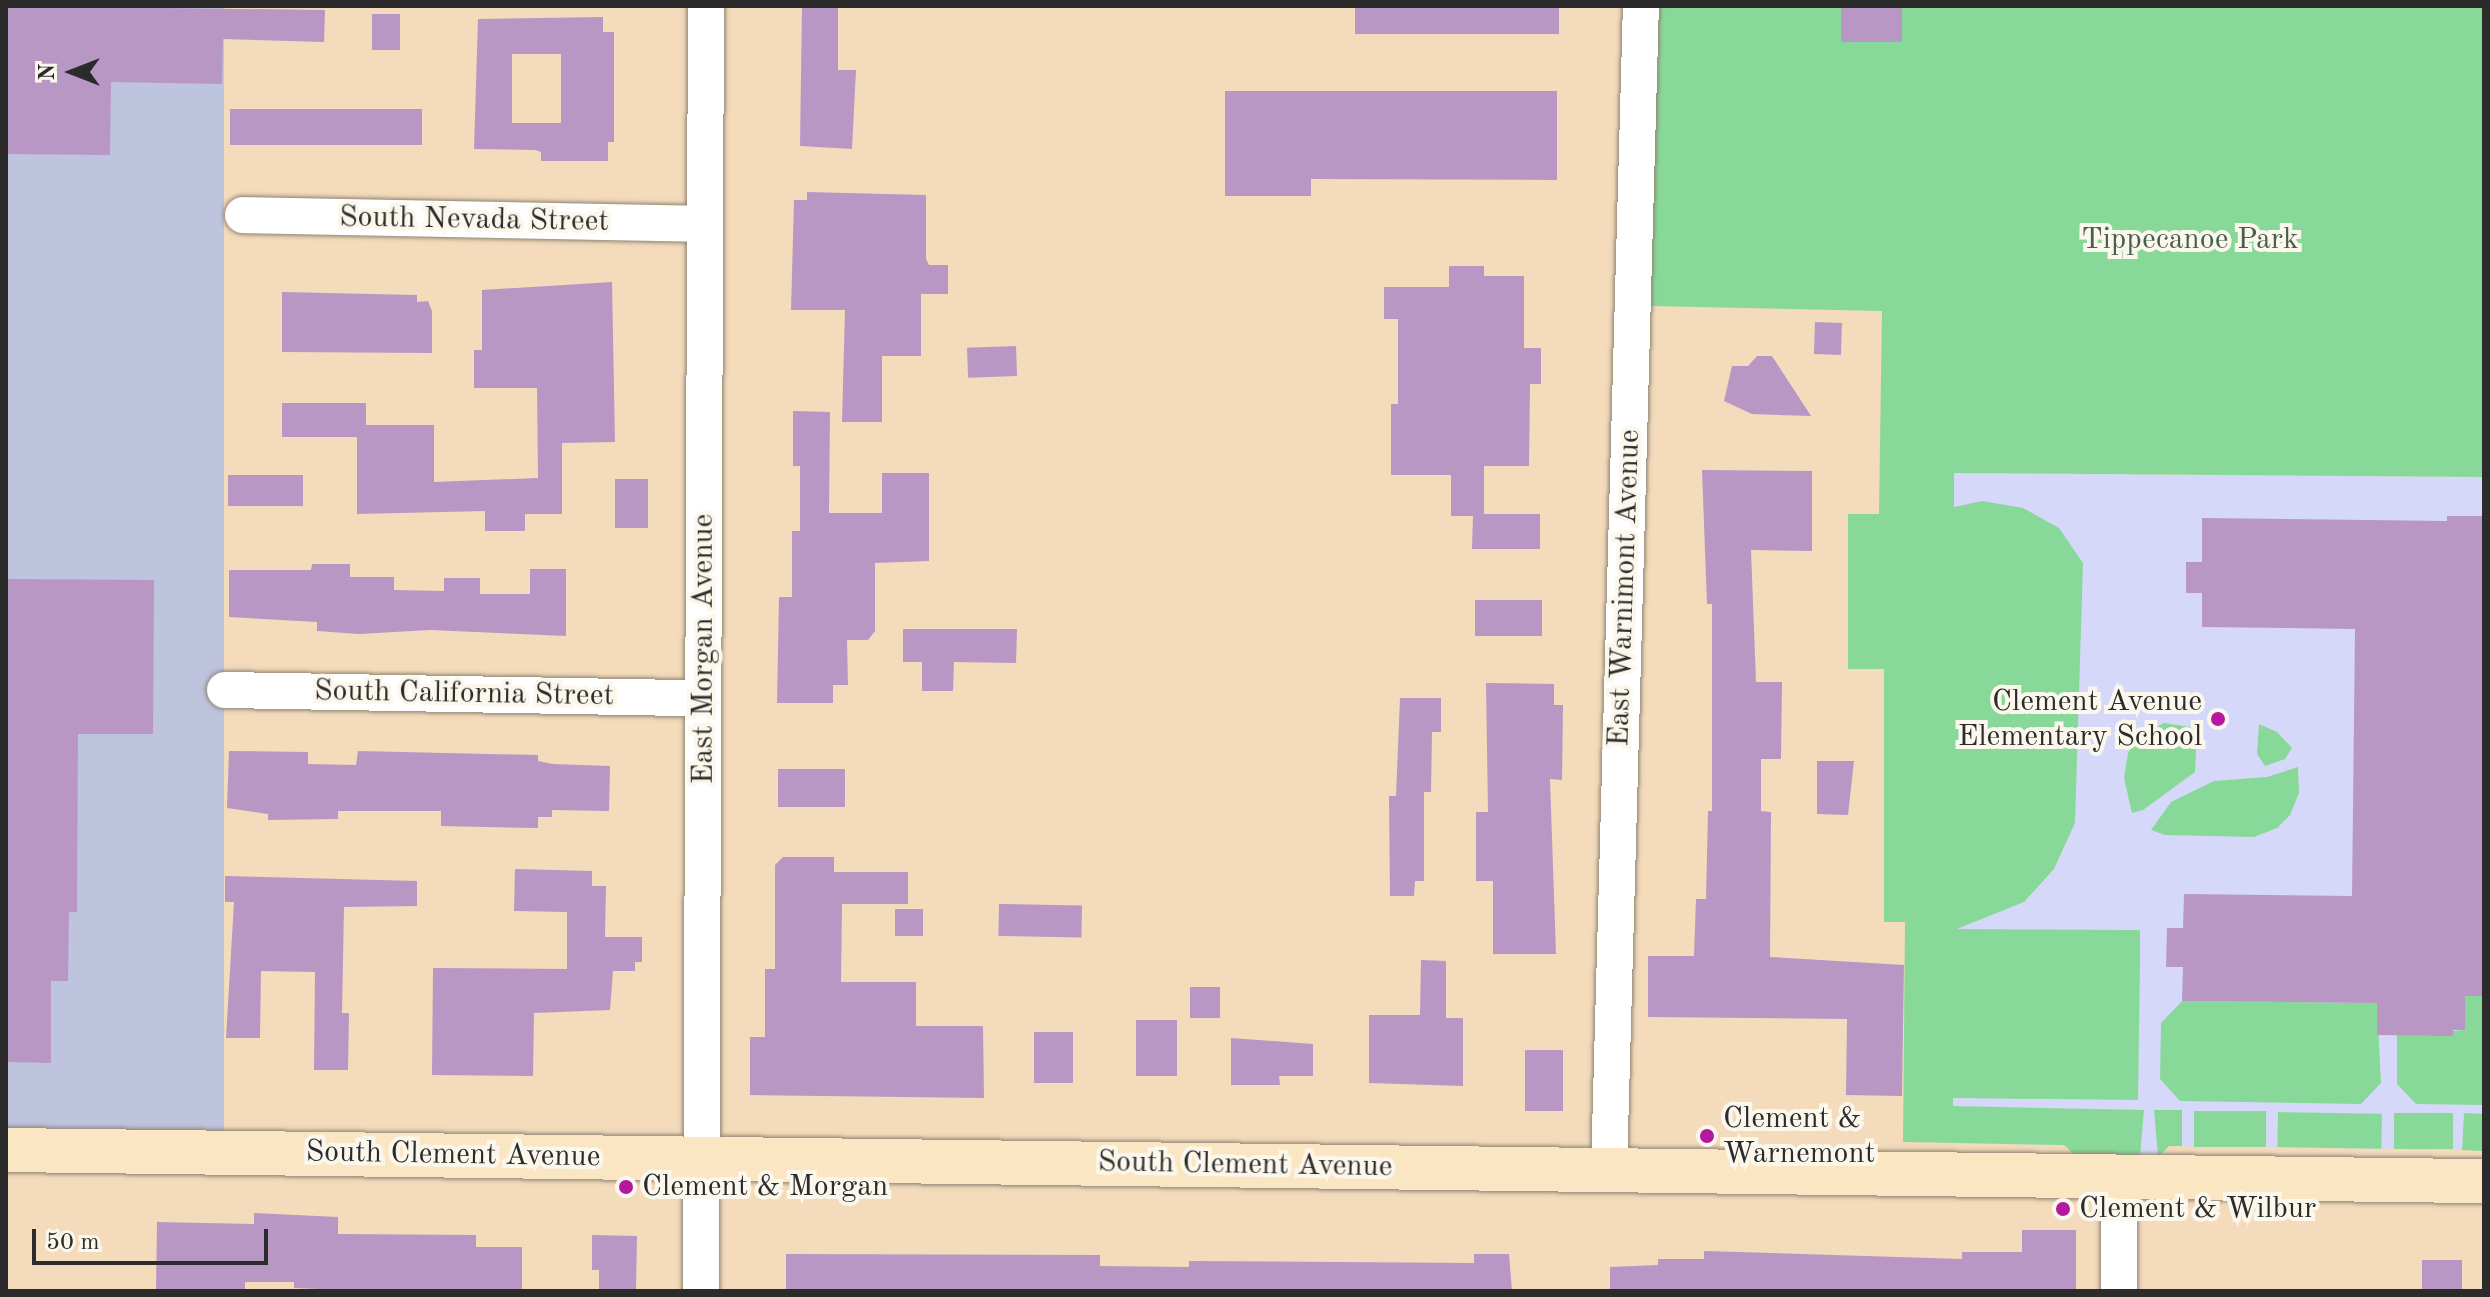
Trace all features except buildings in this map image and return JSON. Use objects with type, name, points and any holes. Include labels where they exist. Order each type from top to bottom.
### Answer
[{"type":"street","name":"East Morgan Avenue","points":[[701,1291],[706,6]]},
{"type":"street","name":"East Warnimont Avenue","points":[[1609,1170],[1641,6]]},
{"type":"street","name":"South Nevada Street","points":[[243,215],[705,224]]},
{"type":"street","name":"South California Street","points":[[225,690],[703,698]]},
{"type":"street","name":"South Clement Avenue","points":[[6,1150],[2484,1181]]},
{"type":"street","points":[[2119,1176],[2119,1291]]},
{"type":"shaded area","points":[[6,6],[224,6],[224,1155],[6,1155]]},
{"type":"shaded area","name":"Clement Avenue Elementary School","points":[[1954,473],[2484,477],[2484,1150],[2169,1146],[2158,1157],[2076,1156],[2064,1145],[1953,1143]]},
{"type":"green space","name":"Tippecanoe Park","points":[[1659,6],[2484,6],[2484,477],[1954,473],[1954,507],[1982,501],[2023,508],[2059,528],[2083,563],[2075,823],[2054,869],[2024,902],[1957,929],[2140,930],[2140,962],[2138,1100],[1953,1098],[1953,1106],[2144,1110],[2140,1157],[2076,1156],[2064,1145],[1903,1142],[1905,922],[1884,922],[1884,669],[1848,669],[1848,514],[1879,514],[1882,311],[1650,306]]},
{"type":"green space","points":[[2164,723],[2197,728],[2195,772],[2143,810],[2132,813],[2124,778],[2128,753],[2140,735]]},
{"type":"green space","points":[[2259,724],[2277,732],[2292,748],[2285,759],[2265,766],[2257,754]]},
{"type":"green space","points":[[2298,767],[2299,793],[2290,815],[2277,828],[2254,837],[2165,835],[2151,830],[2171,802],[2214,781],[2267,777]]},
{"type":"green space","points":[[2460,996],[2484,996],[2484,1105],[2416,1104],[2397,1084],[2397,1035],[2465,1030]]},
{"type":"green space","points":[[2182,1001],[2377,1003],[2381,1083],[2361,1104],[2180,1101],[2160,1079],[2161,1023]]},
{"type":"green space","points":[[2154,1110],[2182,1110],[2182,1146],[2169,1146],[2158,1157]]},
{"type":"green space","points":[[2194,1111],[2266,1111],[2266,1147],[2194,1147]]},
{"type":"green space","points":[[2278,1112],[2382,1114],[2381,1149],[2277,1147]]},
{"type":"green space","points":[[2394,1113],[2453,1113],[2453,1149],[2394,1149]]},
{"type":"green space","points":[[2464,1113],[2484,1114],[2482,1151],[2462,1150]]},
{"type":"place","name":"Clement Avenue Elementary School","points":[[2218,719]]},
{"type":"place","name":"Clement & Warnemont","points":[[1707,1136]]},
{"type":"place","name":"Clement & Morgan","points":[[626,1187]]},
{"type":"place","name":"Clement & Wilbur","points":[[2063,1209]]}]
